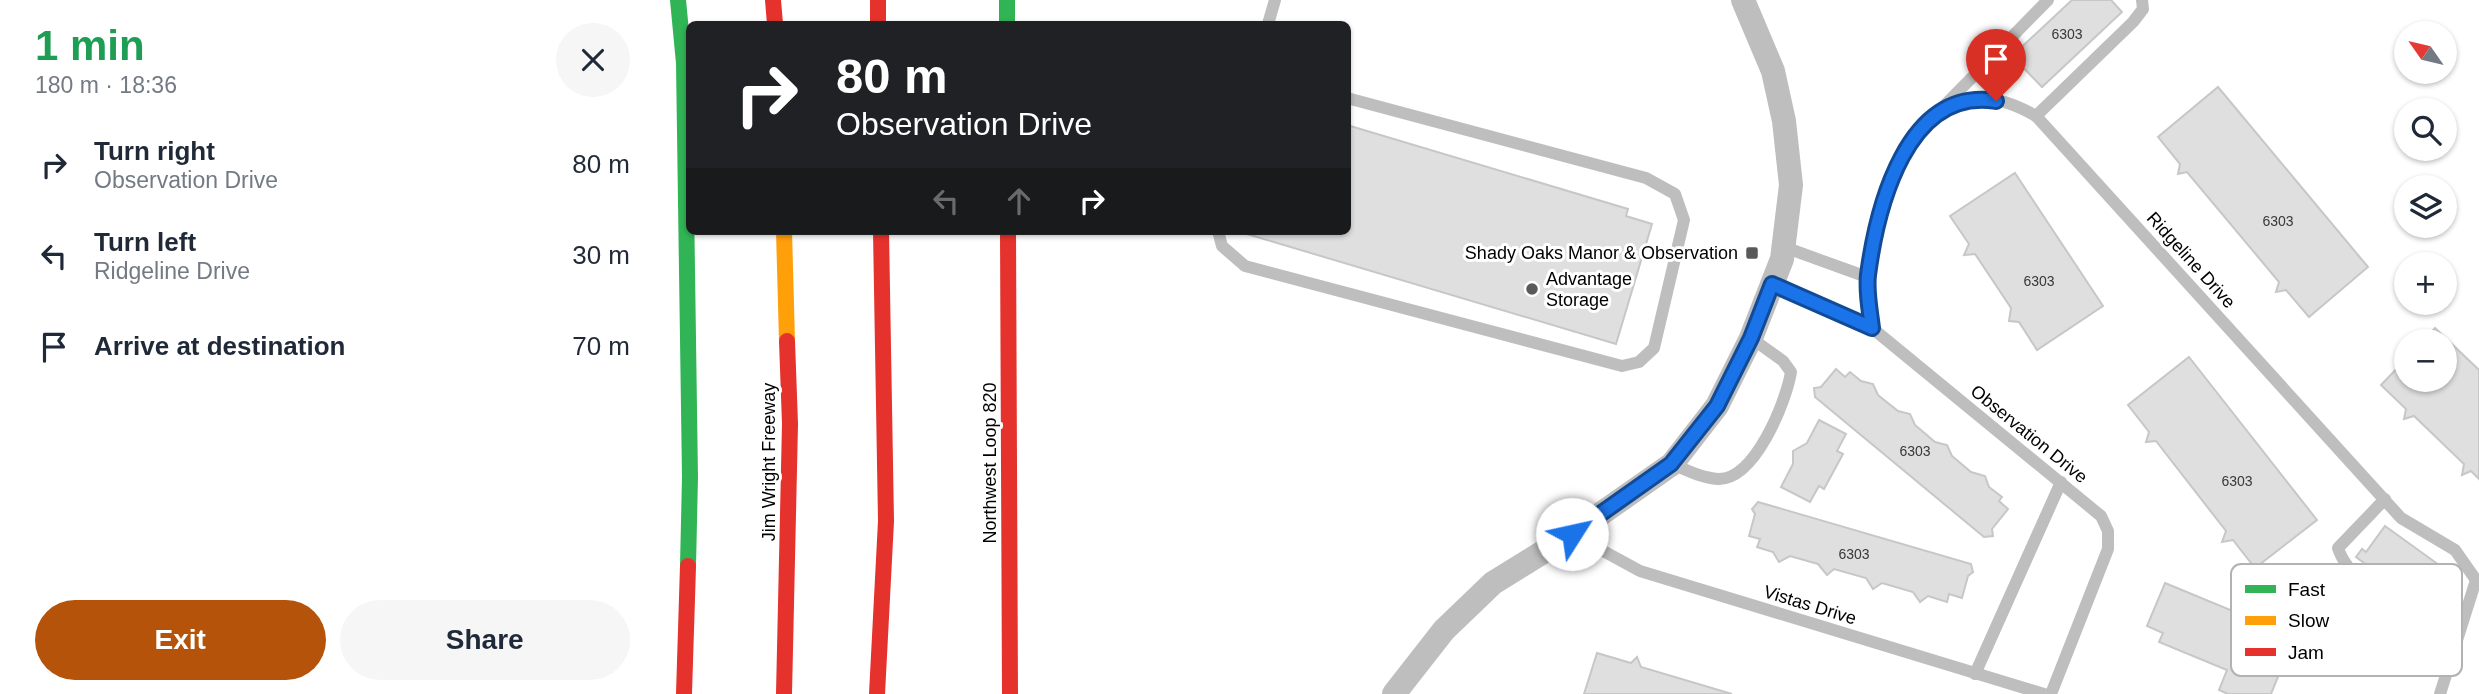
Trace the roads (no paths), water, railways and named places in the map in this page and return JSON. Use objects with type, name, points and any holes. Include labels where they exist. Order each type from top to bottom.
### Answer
[{"type":"main road","points":[[678,0],[684,63],[686,201]]},
{"type":"main road","points":[[773,0],[775,21]]},
{"type":"main road","points":[[878,0],[878,21]]},
{"type":"main road","points":[[1007,0],[1007,21]]},
{"type":"main road","points":[[684,694],[690,477],[686,235]]},
{"type":"main road","name":"Jim Wright Freeway","points":[[784,235],[790,424],[784,694]]},
{"type":"main road","points":[[877,694],[886,521],[881,235]]},
{"type":"main road","name":"Northwest Loop 820","points":[[1007,235],[1010,694]]},
{"type":"main road","points":[[886,521],[896,544],[898,599]]},
{"type":"street","points":[[1394,694],[1444,630],[1493,583],[1572,534],[1671,464],[1717,406],[1751,338],[1772,284],[1784,247],[1791,185],[1784,121],[1773,71],[1743,0]]},
{"type":"lane","points":[[1269,21],[1275,0]]},
{"type":"lane","points":[[1942,109],[2048,0]]},
{"type":"lane","points":[[2036,116],[2133,22],[2143,9],[2142,0]]},
{"type":"lane","name":"Ridgeline Drive","points":[[1872,328],[1867,278],[1894,172],[1918,129],[1942,109],[1976,97],[2015,104],[2036,116],[2401,517],[2455,550],[2476,580],[2462,625]]},
{"type":"lane","points":[[1219,235],[1222,246],[1245,266],[1622,366],[1639,362],[1654,348],[1684,220],[1675,194],[1646,178],[1351,99]]},
{"type":"lane","points":[[1784,247],[1867,278]]},
{"type":"lane","name":"Observation Drive","points":[[1772,284],[1872,328],[2101,516],[2108,531],[2108,549],[2051,694]]},
{"type":"lane","points":[[1671,464],[1702,476],[1721,479],[1744,468],[1760,448],[1788,390],[1791,372],[1783,361],[1751,338]]},
{"type":"lane","points":[[1975,674],[2061,482]]},
{"type":"lane","points":[[2343,564],[2338,548],[2385,499]]},
{"type":"lane","name":"Vistas Drive","points":[[1572,534],[1640,570],[2044,694]]},
{"type":"lane","name":"Ridgeline Drive","points":[[2440,694],[2446,676]]},
{"type":"place","name":"Shady Oaks Manor & Observation","points":[[1752,253]]},
{"type":"place","name":"Advantage Storage","points":[[1532,289]]}]
